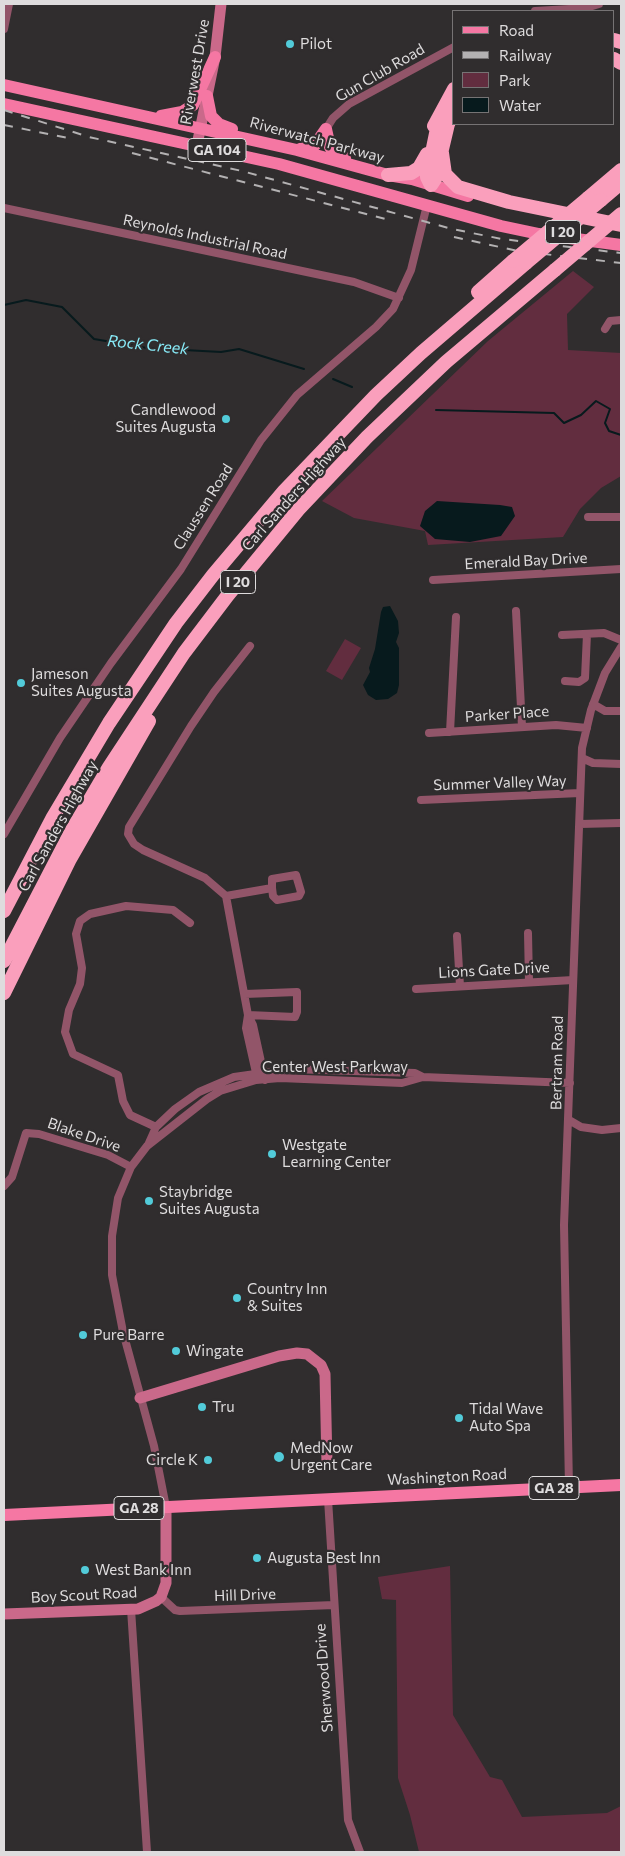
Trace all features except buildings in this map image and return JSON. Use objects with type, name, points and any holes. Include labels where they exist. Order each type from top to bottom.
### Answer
[{"type":"highway","points":[[401,177],[419,168],[425,160],[434,126],[452,93]]},
{"type":"highway","points":[[439,119],[427,177],[431,185],[435,179],[448,124],[452,115]]},
{"type":"highway","points":[[442,153],[445,174],[458,187],[509,202],[621,226]]},
{"type":"highway","points":[[594,199],[621,170]]},
{"type":"highway","name":"Carl Sanders Highway","points":[[4,911],[83,765],[128,693],[176,623],[284,491],[376,395],[520,262],[594,199],[621,183]]},
{"type":"highway","name":"Carl Sanders Highway","points":[[4,961],[72,830],[109,767],[174,668],[228,595],[298,510],[374,430],[460,350],[621,214]]},
{"type":"highway","points":[[4,993],[99,806],[147,724],[199,646],[228,595]]},
{"type":"main road","points":[[150,117],[177,114],[193,105],[215,58]]},
{"type":"main road","name":"Riverwatch Parkway","points":[[4,85],[297,150],[529,213],[621,226]]},
{"type":"main road","points":[[207,96],[211,116],[223,126],[284,141],[297,150],[315,145],[326,129]]},
{"type":"main road","name":"GA 104","points":[[4,104],[288,166],[526,231],[621,245]]},
{"type":"main road","points":[[326,129],[328,144],[336,154],[401,177]]},
{"type":"main road","points":[[427,205],[431,185]]},
{"type":"main road","name":"Washington Road","points":[[4,1514],[621,1485]]},
{"type":"street","points":[[4,29],[9,4]]},
{"type":"street","name":"Riverwest Drive","points":[[197,145],[215,58],[221,4]]},
{"type":"street","points":[[553,10],[586,8],[599,4]]},
{"type":"street","name":"Gun Club Road","points":[[326,129],[333,118],[349,104],[452,49]]},
{"type":"street","name":"Claussen Road","points":[[4,834],[80,707],[181,568],[264,435],[297,395],[376,327],[399,298],[411,270],[427,205]]},
{"type":"street","name":"Reynolds Industrial Road","points":[[4,208],[354,282],[399,298]]},
{"type":"street","points":[[604,329],[610,321],[621,320]]},
{"type":"street","points":[[588,518],[621,517]]},
{"type":"street","name":"Emerald Bay Drive","points":[[433,580],[621,570]]},
{"type":"street","points":[[516,611],[522,727]]},
{"type":"street","points":[[450,732],[456,617]]},
{"type":"street","points":[[562,634],[604,633],[621,640]]},
{"type":"street","points":[[565,681],[579,682],[585,678],[586,634]]},
{"type":"street","points":[[250,646],[214,692],[178,745],[129,827],[128,834],[134,844],[143,850],[204,878],[226,896],[248,1015],[253,1024],[260,1076]]},
{"type":"street","name":"Bertram Road","points":[[569,1488],[564,1255],[582,758],[593,704],[606,673],[621,647]]},
{"type":"street","points":[[593,704],[605,710],[621,711]]},
{"type":"street","name":"Parker Place","points":[[429,733],[556,724],[587,728]]},
{"type":"street","points":[[582,758],[593,763],[621,764]]},
{"type":"street","name":"Summer Valley Way","points":[[421,800],[580,793]]},
{"type":"street","points":[[580,824],[621,823]]},
{"type":"street","points":[[226,896],[272,888]]},
{"type":"street","points":[[156,1127],[130,1115],[123,1102],[118,1075],[74,1054],[65,1032],[69,1010],[80,984],[82,968],[76,934],[80,921],[90,914],[126,906],[173,910],[190,923]]},
{"type":"street","points":[[528,932],[529,982]]},
{"type":"street","points":[[458,936],[460,986]]},
{"type":"street","name":"Lions Gate Drive","points":[[416,988],[573,980]]},
{"type":"street","points":[[245,994],[296,992],[297,1012],[295,1017],[248,1015]]},
{"type":"street","name":"Center West Parkway","points":[[166,1507],[155,1451],[120,1318],[112,1266],[112,1236],[118,1198],[130,1167],[147,1146],[220,1090],[260,1076],[292,1069],[415,1073],[423,1077]]},
{"type":"street","name":"Center West Parkway","points":[[147,1146],[156,1127],[174,1109],[199,1092],[234,1077],[260,1076],[402,1083],[423,1077],[570,1083]]},
{"type":"street","points":[[569,1120],[581,1127],[602,1130],[621,1128]]},
{"type":"street","name":"Blake Drive","points":[[4,1186],[12,1177],[26,1133],[39,1134],[108,1155],[130,1167]]},
{"type":"street","points":[[140,1398],[272,1358],[297,1353],[307,1354],[322,1365],[325,1374],[327,1465]]},
{"type":"street","name":"Sherwood Drive","points":[[328,1499],[348,1820],[360,1852]]},
{"type":"street","points":[[162,1597],[167,1575],[166,1507]]},
{"type":"street","name":"Hill Drive","points":[[162,1597],[175,1610],[180,1611],[334,1605]]},
{"type":"street","name":"Boy Scout Road","points":[[4,1614],[131,1609],[146,1607],[162,1597]]},
{"type":"street","points":[[131,1609],[147,1852]]},
{"type":"green space","points":[[573,271],[594,287],[567,314],[568,350],[621,353],[621,476],[601,488],[580,509],[563,537],[428,545],[425,531],[354,518],[322,501],[488,341]]},
{"type":"green space","points":[[345,639],[361,648],[342,680],[326,671]]},
{"type":"green space","points":[[450,1566],[453,1715],[490,1777],[502,1780],[522,1817],[607,1813],[621,1806],[621,1852],[419,1852],[398,1778],[396,1600],[382,1599],[378,1577]]},
{"type":"water","points":[[437,501],[512,507],[515,516],[501,536],[470,542],[435,539],[420,526],[425,511]]},
{"type":"water","points":[[390,606],[398,621],[399,633],[396,642],[399,648],[399,685],[397,693],[388,699],[376,700],[368,695],[363,685],[370,672],[369,668],[375,649],[381,612],[383,607]]},
{"type":"waterway","name":"Rock Creek","points":[[4,305],[26,300],[62,307],[94,339],[147,348],[221,352],[239,349],[304,369]]},
{"type":"waterway","name":"Rock Creek","points":[[333,379],[352,387]]},
{"type":"waterway","name":"Rock Creek","points":[[436,410],[554,413],[564,423],[581,415],[596,401],[610,409],[605,423],[609,431],[621,435]]},
{"type":"railway","points":[[4,110],[89,137],[242,171],[452,229],[502,239],[621,253]]},
{"type":"railway","points":[[4,125],[73,139]]},
{"type":"railway","points":[[132,153],[393,221]]},
{"type":"railway","points":[[454,237],[518,251],[621,263]]},
{"type":"place","name":"Pilot","points":[[290,44]]},
{"type":"place","name":"Candlewood Suites Augusta","points":[[226,419]]},
{"type":"place","name":"Jameson Suites Augusta","points":[[21,683]]},
{"type":"place","name":"Westgate Learning Center","points":[[272,1154]]},
{"type":"place","name":"Staybridge Suites Augusta","points":[[149,1201]]},
{"type":"place","name":"Country Inn & Suites","points":[[237,1298]]},
{"type":"place","name":"Pure Barre","points":[[83,1335]]},
{"type":"place","name":"Wingate","points":[[176,1351]]},
{"type":"place","name":"Tru","points":[[202,1407]]},
{"type":"place","name":"Tidal Wave Auto Spa","points":[[459,1418]]},
{"type":"place","name":"MedNow Urgent Care","points":[[279,1457]]},
{"type":"place","name":"Circle K","points":[[208,1460]]},
{"type":"place","name":"Augusta Best Inn","points":[[257,1558]]},
{"type":"place","name":"West Bank Inn","points":[[85,1570]]}]
